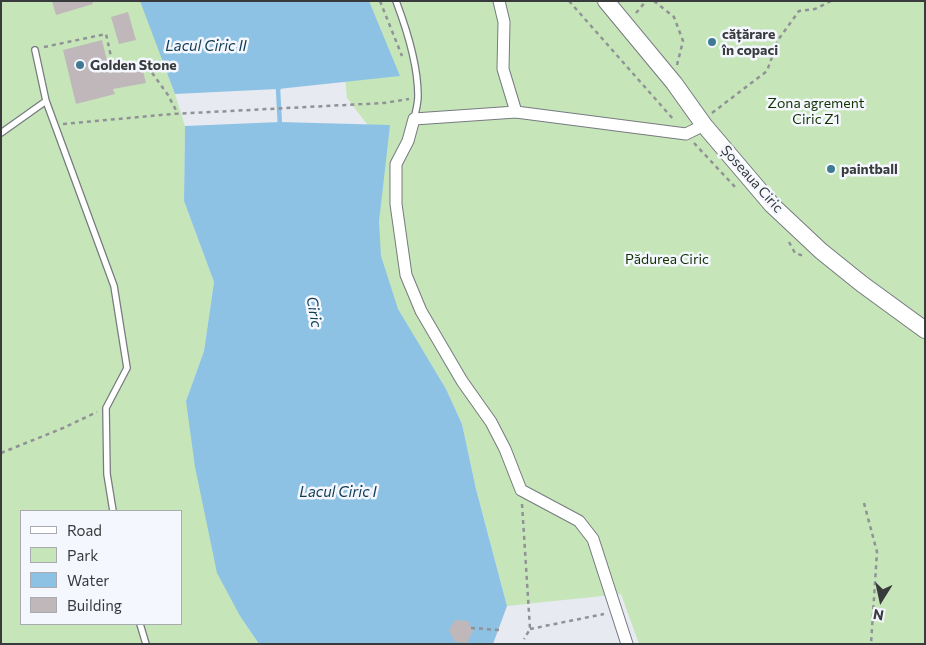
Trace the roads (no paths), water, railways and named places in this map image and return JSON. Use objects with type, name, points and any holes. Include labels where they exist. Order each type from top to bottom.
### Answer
[{"type":"main road","name":"Șoseaua Ciric","points":[[606,1],[674,83],[704,125],[772,205],[821,251],[925,330]]},
{"type":"street","points":[[499,1],[504,22],[503,69],[516,112]]},
{"type":"street","points":[[627,644],[593,539],[579,520],[521,490],[505,449],[494,429],[462,381],[421,311],[406,276],[396,204],[396,164],[408,141],[414,119],[516,112],[686,134],[704,125]]},
{"type":"lane","points":[[396,1],[409,35],[418,97],[414,119]]},
{"type":"lane","points":[[35,50],[46,101],[54,125],[114,286],[127,368],[106,408],[107,474],[113,510]]},
{"type":"lane","points":[[1,133],[46,101]]},
{"type":"lane","points":[[140,625],[146,644]]},
{"type":"water","name":"Lacul Ciric II","points":[[140,1],[369,1],[400,76],[278,89],[175,94]]},
{"type":"water","name":"Lacul Ciric I","points":[[280,122],[390,125],[379,222],[381,256],[398,309],[446,389],[462,424],[476,489],[507,606],[493,644],[259,644],[240,616],[217,573],[195,467],[186,401],[204,351],[214,282],[184,201],[185,126]]},
{"type":"waterway","name":"Ciric","points":[[280,126],[278,89],[282,85]]},
{"type":"place","name":"cățărare în copaci","points":[[712,42]]},
{"type":"place","name":"Golden Stone","points":[[80,65]]},
{"type":"place","name":"paintball","points":[[831,169]]},
{"type":"park label","name":"Zona agrement Ciric Z1","points":[[816,112]]},
{"type":"park label","name":"Pădurea Ciric","points":[[667,259]]}]
